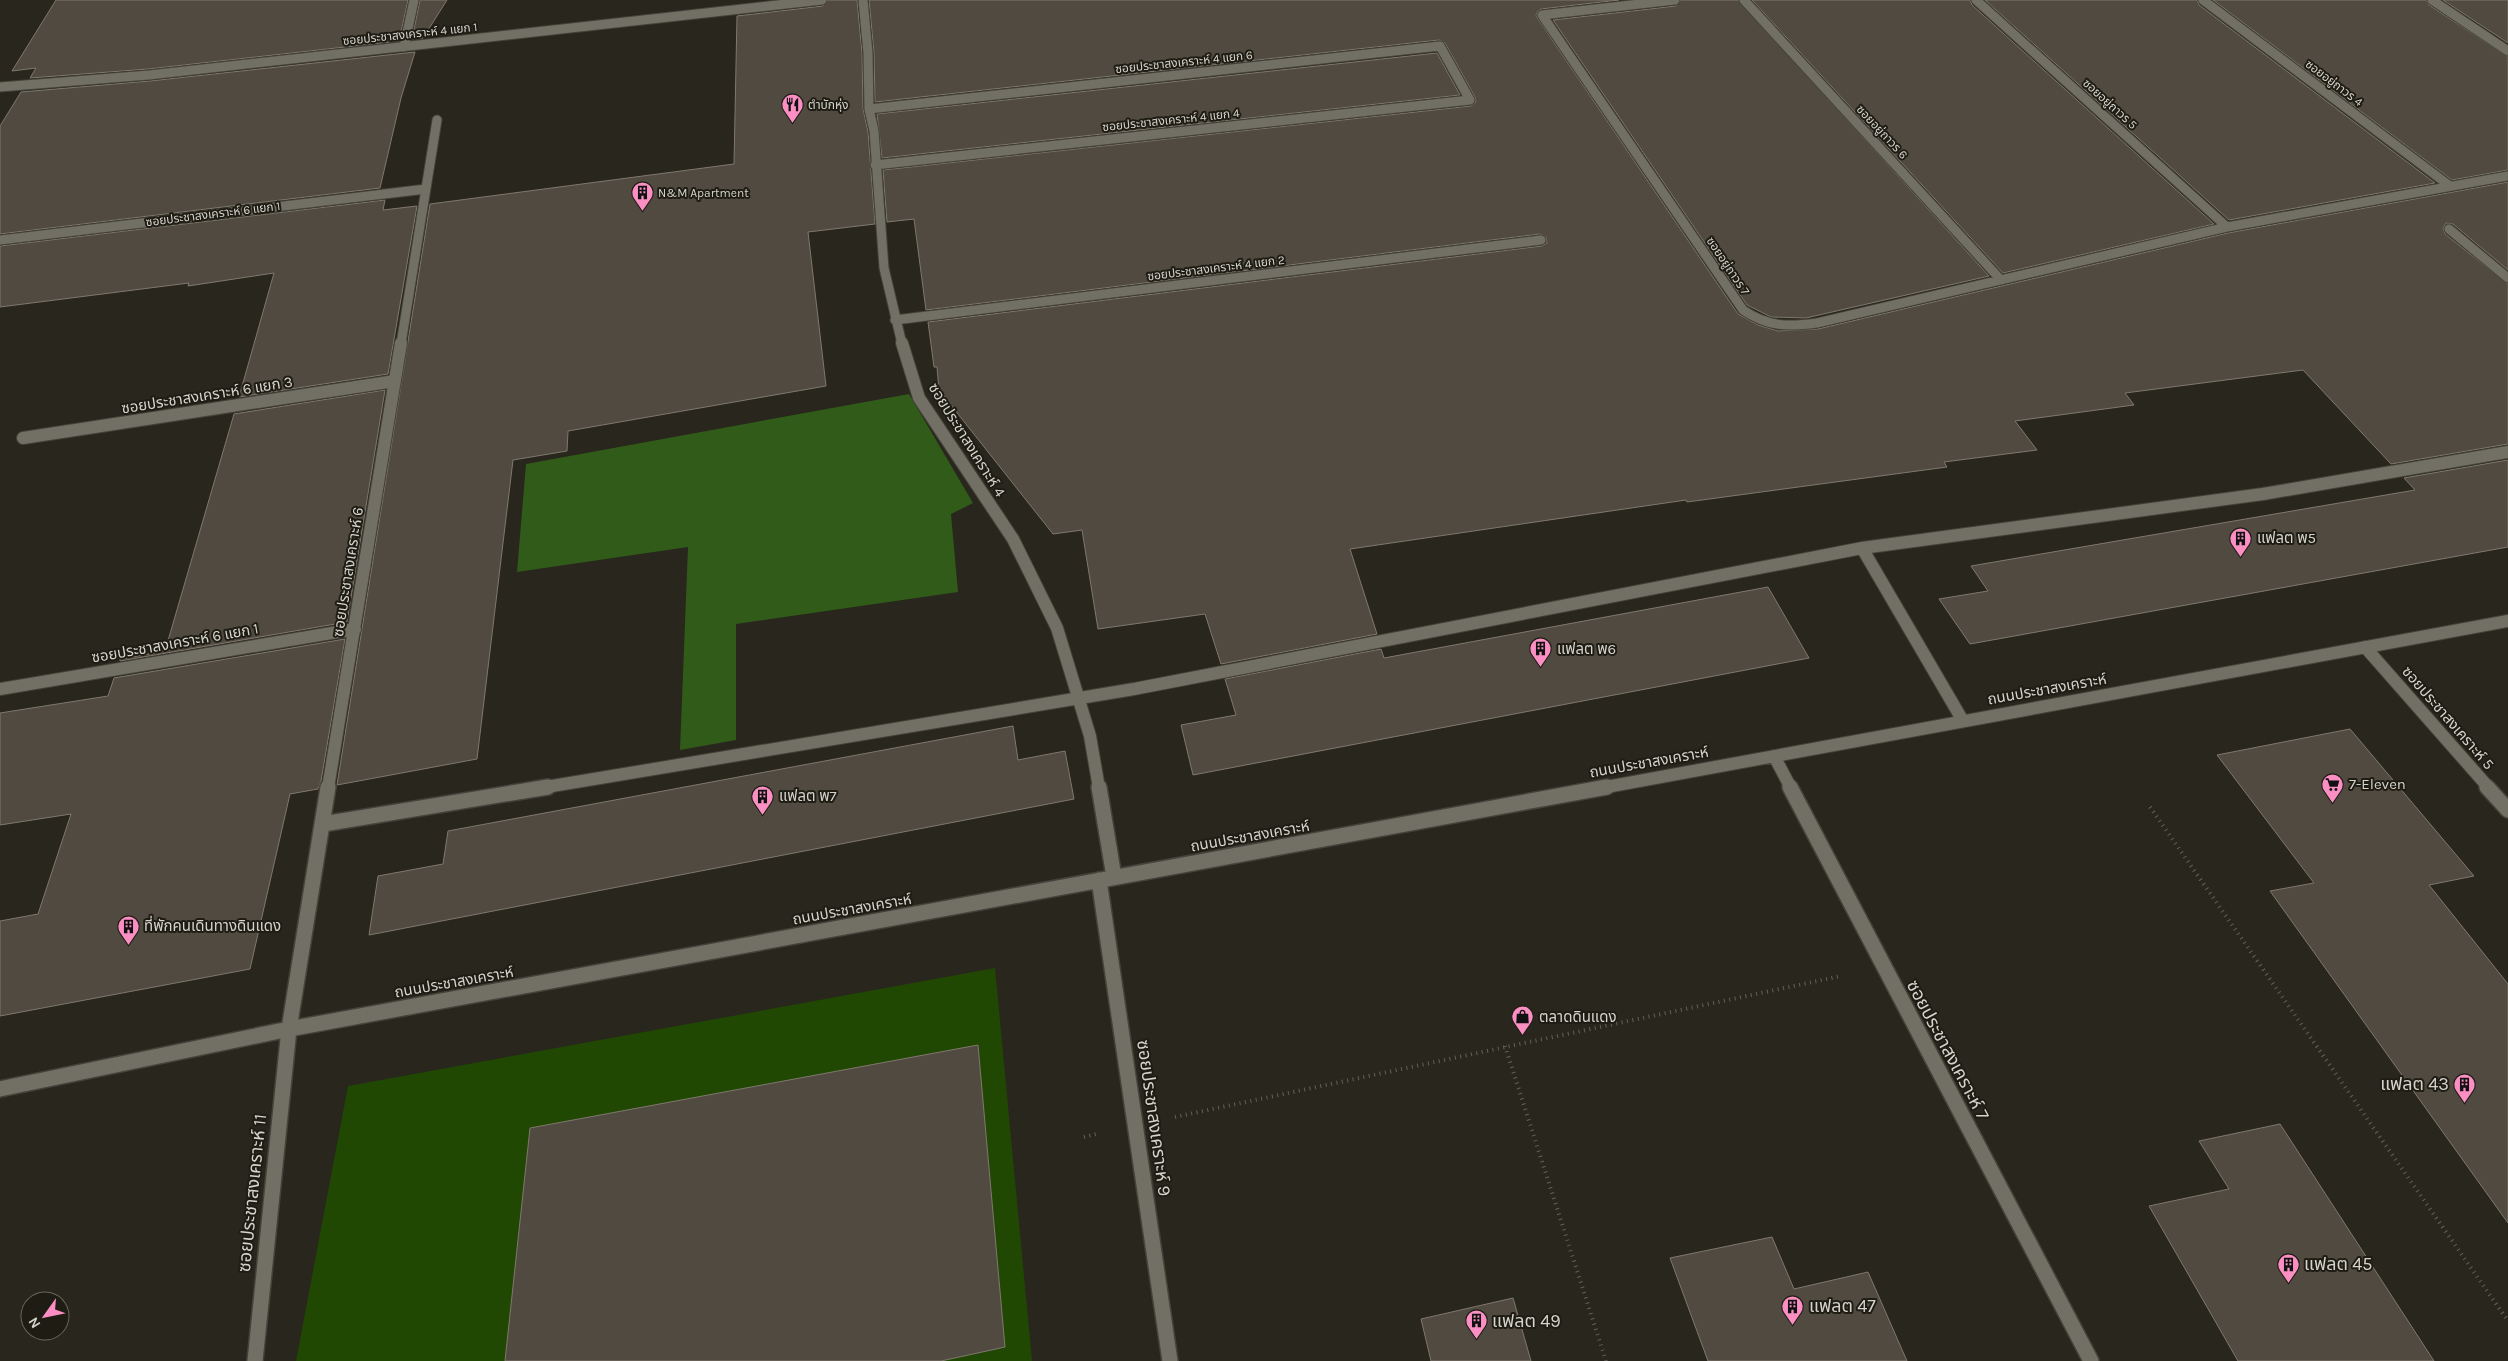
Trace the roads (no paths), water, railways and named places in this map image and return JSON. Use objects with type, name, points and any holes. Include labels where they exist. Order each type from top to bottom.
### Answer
[{"type":"street","points":[[404,47],[414,0]]},
{"type":"street","name":"ซอยประชาสงเคราะห์ 4 แยก 1","points":[[0,87],[149,75],[822,0]]},
{"type":"street","name":"ซอยประชาสงเคราะห์ 4","points":[[863,0],[868,53],[869,109],[874,131],[884,268],[895,320],[919,398],[1013,538],[1057,628],[1090,736],[1106,879]]},
{"type":"street","name":"ซอยอยู่ถาวร 7","points":[[1675,0],[1542,15],[1743,310],[1761,323],[1783,327],[1817,323],[2228,227],[2508,176]]},
{"type":"street","name":"ซอยอยู่ถาวร 6","points":[[1744,0],[2001,280]]},
{"type":"street","name":"ซอยอยู่ถาวร 5","points":[[1976,0],[2228,227]]},
{"type":"street","name":"ซอยอยู่ถาวร 4","points":[[2203,0],[2450,186]]},
{"type":"street","points":[[2432,0],[2508,51]]},
{"type":"street","name":"ซอยประชาสงเคราะห์ 4 แยก 6","points":[[869,109],[1440,46],[1470,100]]},
{"type":"street","name":"ซอยประชาสงเคราะห์ 4 แยก 4","points":[[875,164],[1470,100]]},
{"type":"street","name":"ซอยประชาสงเคราะห์ 6","points":[[289,1029],[356,629],[437,120]]},
{"type":"street","name":"ซอยประชาสงเคราะห์ 6 แยก 1","points":[[0,240],[426,189]]},
{"type":"street","points":[[2450,229],[2508,278]]},
{"type":"street","name":"ซอยประชาสงเคราะห์ 4 แยก 2","points":[[895,320],[1541,240]]},
{"type":"street","name":"ซอยประชาสงเคราะห์ 6 แยก 3","points":[[23,438],[395,382]]},
{"type":"street","points":[[323,824],[1079,698],[1862,548],[2263,494],[2508,452]]},
{"type":"street","points":[[1862,548],[1962,721]]},
{"type":"street","name":"ถนนประชาสงเคราะห์","points":[[0,1089],[289,1029],[2508,621]]},
{"type":"street","name":"ซอยประชาสงเคราะห์ 6 แยก 1","points":[[0,689],[356,629]]},
{"type":"street","name":"ซอยประชาสงเคราะห์ 5","points":[[2365,647],[2508,810]]},
{"type":"street","name":"ซอยประชาสงเคราะห์ 7","points":[[1774,756],[2091,1361]]},
{"type":"street","name":"ซอยประชาสงเคราะห์ 9","points":[[1106,879],[1135,1126],[1170,1361]]},
{"type":"street","name":"ซอยประชาสงเคราะห์ 11","points":[[255,1361],[289,1029]]},
{"type":"place","name":"ตำบักหุ่ง","points":[[792,124]]},
{"type":"place","name":"N&M Apartment","points":[[642,212]]},
{"type":"place","name":"แฟลต พ5","points":[[2241,557]]},
{"type":"place","name":"แฟลต พ6","points":[[1541,668]]},
{"type":"place","name":"7-Eleven","points":[[2333,803]]},
{"type":"place","name":"แฟลต พ7","points":[[763,815]]},
{"type":"place","name":"ที่พักคนเดินทางดินแดง","points":[[128,945]]},
{"type":"place","name":"ตลาดดินแดง","points":[[1523,1036]]},
{"type":"place","name":"แฟลต 43","points":[[2465,1103]]},
{"type":"place","name":"แฟลต 45","points":[[2288,1283]]},
{"type":"place","name":"แฟลต 47","points":[[1793,1325]]},
{"type":"place","name":"แฟลต 49","points":[[1476,1340]]}]
